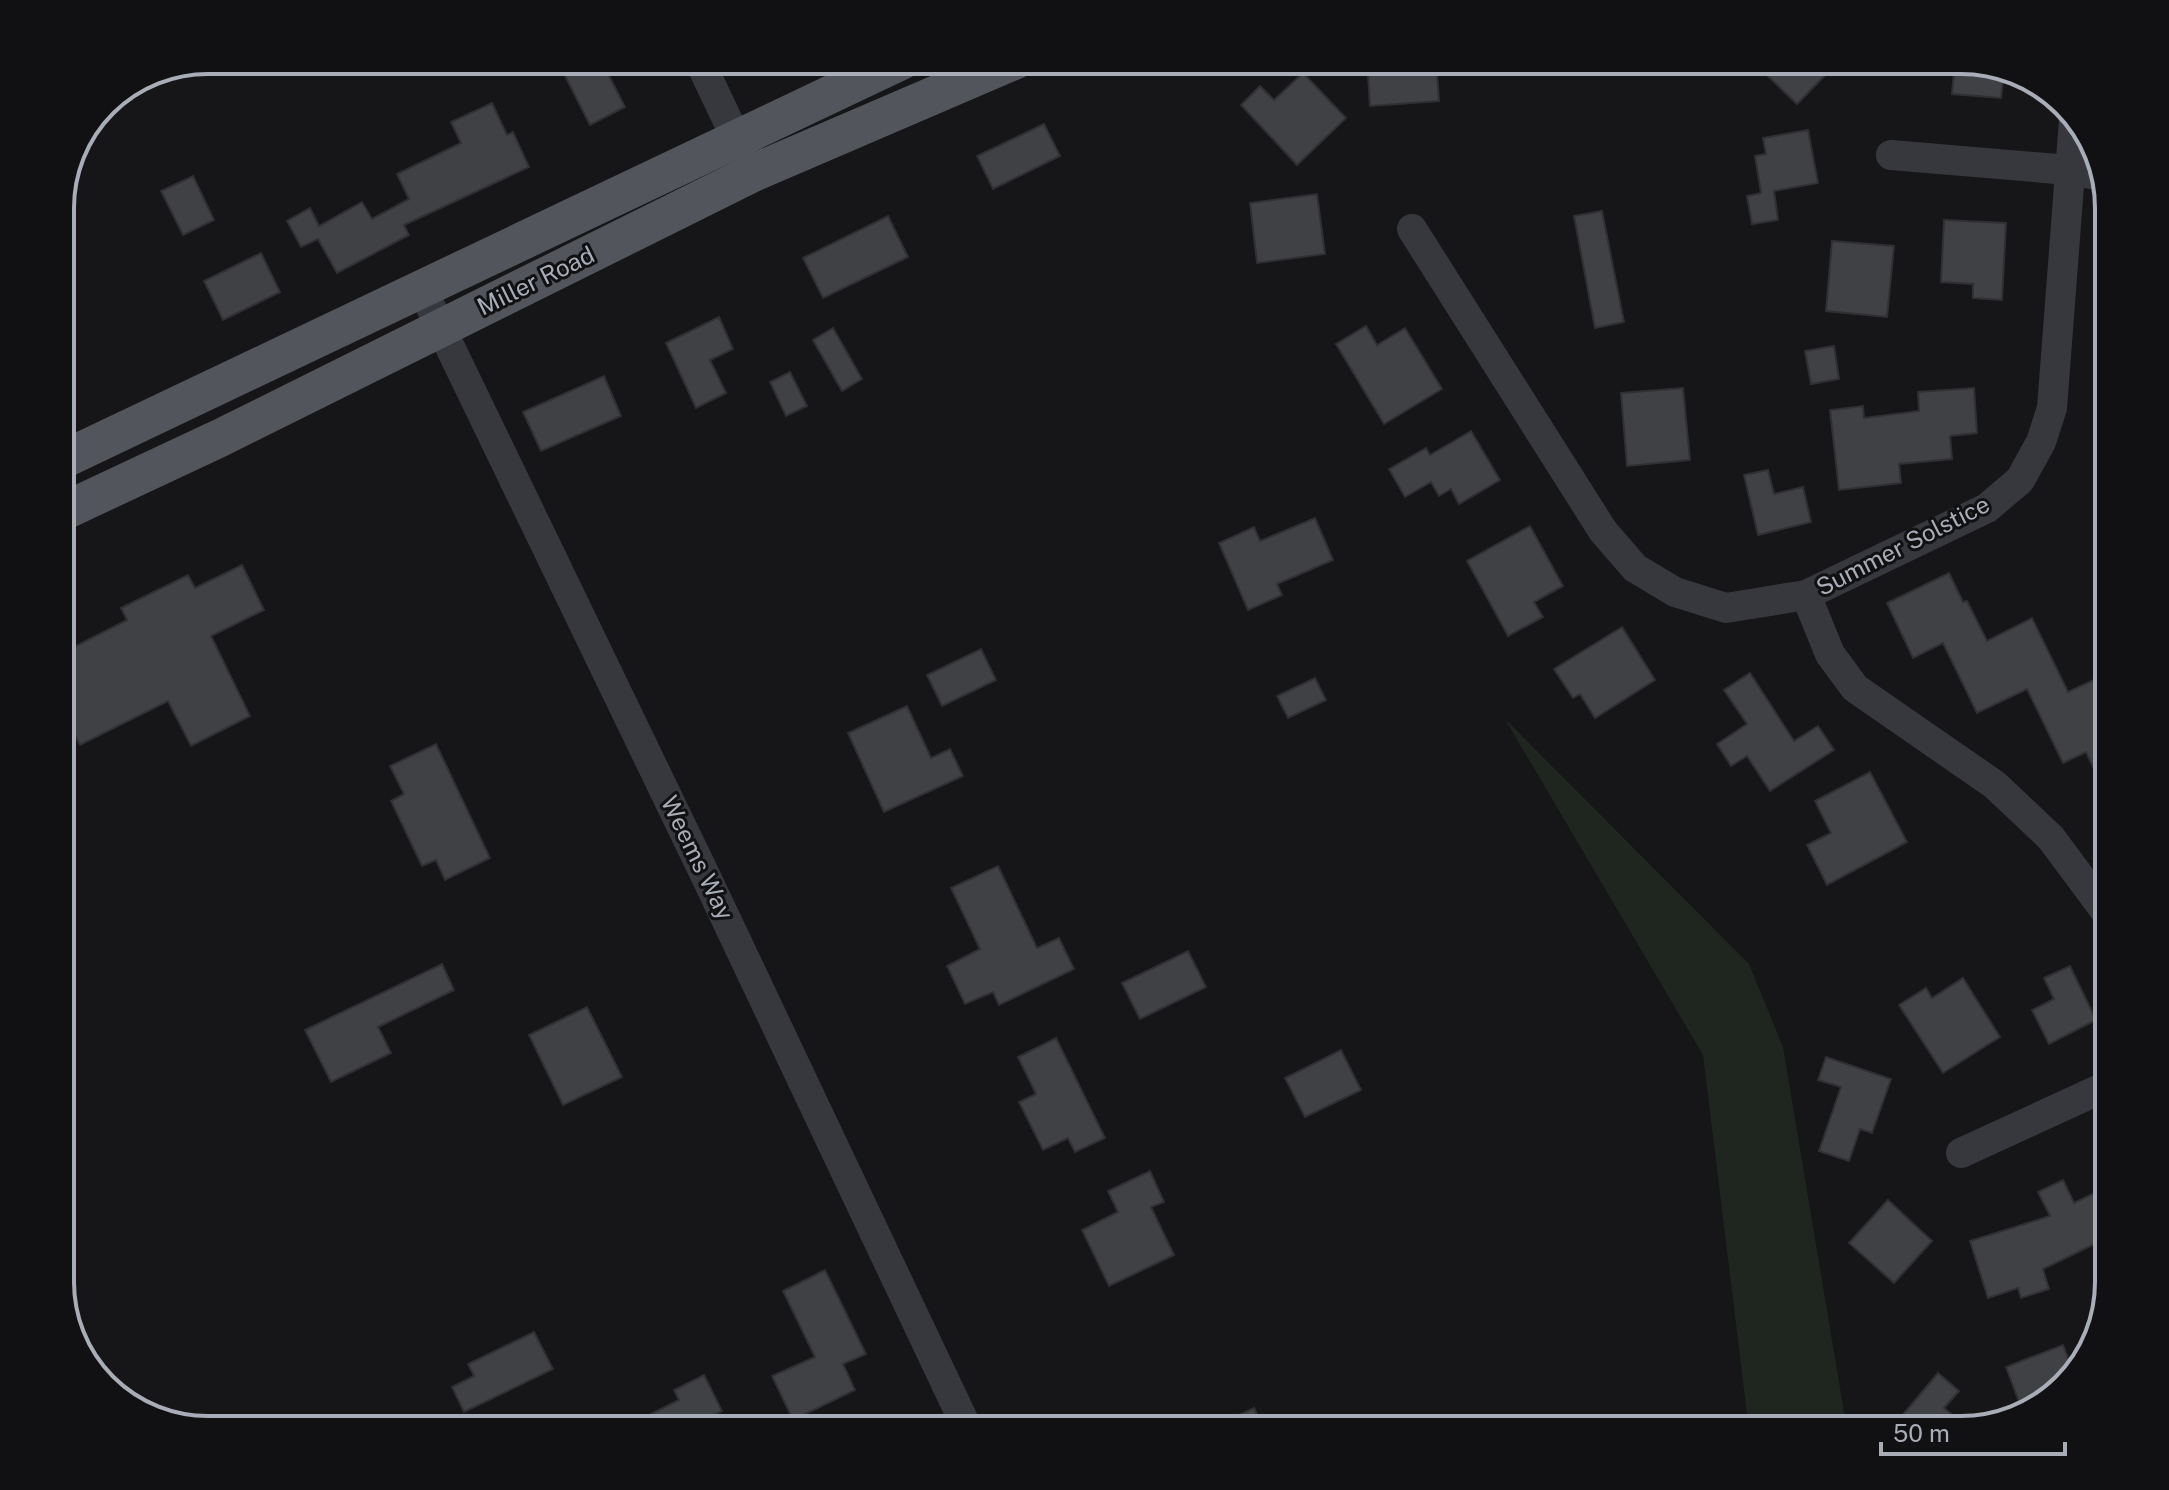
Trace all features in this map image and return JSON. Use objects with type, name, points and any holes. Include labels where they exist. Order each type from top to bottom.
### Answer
[{"type":"main road","name":"Miller Road","points":[[74,454],[873,74]]},
{"type":"main road","name":"Miller Road","points":[[74,506],[220,438],[753,173],[983,74]]},
{"type":"street","points":[[706,74],[753,173]]},
{"type":"street","name":"Summer Solstice","points":[[1412,229],[1603,531],[1635,568],[1675,592],[1726,608],[1806,595],[1987,508],[2020,480],[2041,442],[2052,408],[2073,135]]},
{"type":"street","points":[[1891,155],[2090,174]]},
{"type":"street","name":"Weems Way","points":[[422,289],[695,853],[951,1416]]},
{"type":"street","points":[[1806,595],[1830,654],[1855,688],[1995,785],[2051,838],[2095,897]]},
{"type":"street","points":[[1961,1153],[2095,1091]]},
{"type":"shaded area","points":[[1505,719],[1749,964],[1783,1047],[1845,1416],[1747,1416],[1703,1055]]},
{"type":"building","points":[[564,74],[608,74],[625,107],[590,125]]},
{"type":"building","points":[[1304,74],[1346,118],[1297,165],[1241,105],[1260,86],[1274,100]]},
{"type":"building","points":[[1368,74],[1437,74],[1439,101],[1370,106]]},
{"type":"building","points":[[1766,74],[1826,74],[1797,104]]},
{"type":"building","points":[[1954,74],[2003,81],[2001,98],[1952,94]]},
{"type":"building","points":[[492,103],[507,135],[513,132],[529,167],[404,225],[409,235],[337,273],[318,239],[301,247],[287,221],[310,208],[319,226],[362,202],[372,219],[409,199],[397,174],[461,143],[451,122]]},
{"type":"building","points":[[1044,124],[1060,156],[993,189],[977,156]]},
{"type":"building","points":[[1808,130],[1818,183],[1774,191],[1778,220],[1752,224],[1747,196],[1761,193],[1755,156],[1766,154],[1763,138]]},
{"type":"building","points":[[193,176],[214,220],[183,235],[161,191]]},
{"type":"building","points":[[1317,194],[1325,254],[1257,263],[1250,203]]},
{"type":"building","points":[[1602,211],[1624,322],[1595,328],[1574,216]]},
{"type":"building","points":[[888,216],[908,257],[823,298],[803,258]]},
{"type":"building","points":[[1944,220],[2006,223],[2002,300],[1973,298],[1973,284],[1941,282]]},
{"type":"building","points":[[1832,241],[1894,246],[1887,317],[1826,311]]},
{"type":"building","points":[[261,253],[280,292],[223,320],[204,281]]},
{"type":"building","points":[[719,317],[733,349],[710,360],[726,393],[696,408],[666,343]]},
{"type":"building","points":[[1366,326],[1377,345],[1405,328],[1442,389],[1384,424],[1336,344]]},
{"type":"building","points":[[833,328],[862,379],[842,391],[813,340]]},
{"type":"building","points":[[1834,346],[1839,379],[1811,384],[1805,351]]},
{"type":"building","points":[[790,372],[807,406],[786,416],[770,382]]},
{"type":"building","points":[[604,376],[621,416],[541,451],[523,412]]},
{"type":"building","points":[[1683,388],[1690,460],[1627,466],[1621,393]]},
{"type":"building","points":[[1974,388],[1977,433],[1950,436],[1952,459],[1899,464],[1901,483],[1839,490],[1830,410],[1863,406],[1864,418],[1919,411],[1918,392]]},
{"type":"building","points":[[1471,431],[1500,480],[1459,504],[1451,489],[1439,496],[1431,482],[1405,497],[1389,469],[1426,448],[1430,455]]},
{"type":"building","points":[[1768,470],[1774,494],[1803,487],[1811,522],[1758,535],[1744,475]]},
{"type":"building","points":[[1315,518],[1333,560],[1277,584],[1282,595],[1248,610],[1219,543],[1254,527],[1260,541]]},
{"type":"building","points":[[1530,526],[1563,586],[1534,602],[1543,617],[1508,636],[1467,561]]},
{"type":"building","points":[[242,565],[264,610],[211,636],[250,716],[191,746],[168,701],[80,745],[74,733],[74,647],[127,620],[121,608],[188,575],[195,588]]},
{"type":"building","points":[[1949,573],[1987,641],[2032,618],[2068,692],[2095,679],[2095,771],[2086,752],[2063,763],[2027,689],[1977,713],[1943,643],[1913,658],[1887,603]]},
{"type":"building","points":[[1622,627],[1655,680],[1595,718],[1580,694],[1573,698],[1554,669]]},
{"type":"building","points":[[981,649],[996,680],[942,706],[927,675]]},
{"type":"building","points":[[1750,673],[1794,741],[1818,726],[1834,750],[1770,791],[1747,756],[1731,766],[1717,744],[1747,724],[1724,690]]},
{"type":"building","points":[[1315,678],[1326,700],[1288,718],[1277,696]]},
{"type":"building","points":[[907,706],[931,758],[950,749],[963,776],[884,812],[848,733]]},
{"type":"building","points":[[436,744],[490,858],[445,880],[436,860],[422,866],[391,801],[404,794],[390,766]]},
{"type":"building","points":[[1870,772],[1907,842],[1827,885],[1807,845],[1831,833],[1815,801]]},
{"type":"building","points":[[998,866],[1037,948],[1059,938],[1074,969],[999,1005],[993,992],[965,1004],[947,966],[980,949],[951,888]]},
{"type":"building","points":[[1188,951],[1206,987],[1140,1019],[1122,983]]},
{"type":"building","points":[[442,964],[454,990],[378,1027],[391,1053],[331,1082],[305,1030]]},
{"type":"building","points":[[2070,966],[2095,1021],[2049,1044],[2032,1010],[2054,999],[2044,978]]},
{"type":"building","points":[[1963,978],[2000,1037],[1943,1073],[1899,1005],[1926,988],[1932,998]]},
{"type":"building","points":[[587,1007],[622,1077],[563,1105],[529,1035]]},
{"type":"building","points":[[1056,1038],[1105,1138],[1075,1152],[1068,1138],[1043,1150],[1019,1102],[1036,1094],[1018,1057]]},
{"type":"building","points":[[1341,1050],[1361,1090],[1305,1117],[1285,1078]]},
{"type":"building","points":[[1826,1057],[1891,1079],[1872,1133],[1860,1129],[1849,1161],[1819,1151],[1841,1087],[1818,1080]]},
{"type":"building","points":[[1150,1171],[1164,1202],[1151,1207],[1174,1255],[1109,1286],[1082,1230],[1118,1212],[1108,1191]]},
{"type":"building","points":[[2063,1180],[2074,1203],[2095,1193],[2095,1244],[2043,1269],[2049,1289],[2021,1298],[2018,1288],[1988,1298],[1970,1241],[2050,1216],[2038,1192]]},
{"type":"building","points":[[1888,1200],[1932,1241],[1894,1283],[1849,1243]]},
{"type":"building","points":[[825,1270],[866,1354],[843,1364],[855,1390],[801,1416],[791,1416],[772,1376],[815,1357],[783,1291]]},
{"type":"building","points":[[534,1332],[553,1369],[464,1412],[452,1387],[474,1376],[468,1364]]},
{"type":"building","points":[[2063,1345],[2069,1360],[2049,1383],[2019,1402],[2006,1367]]},
{"type":"building","points":[[1938,1373],[1959,1391],[1944,1408],[1954,1416],[1902,1416]]},
{"type":"building","points":[[704,1375],[722,1411],[712,1416],[647,1416],[679,1400],[674,1390]]},
{"type":"building","points":[[1254,1408],[1258,1416],[1237,1416]]}]
